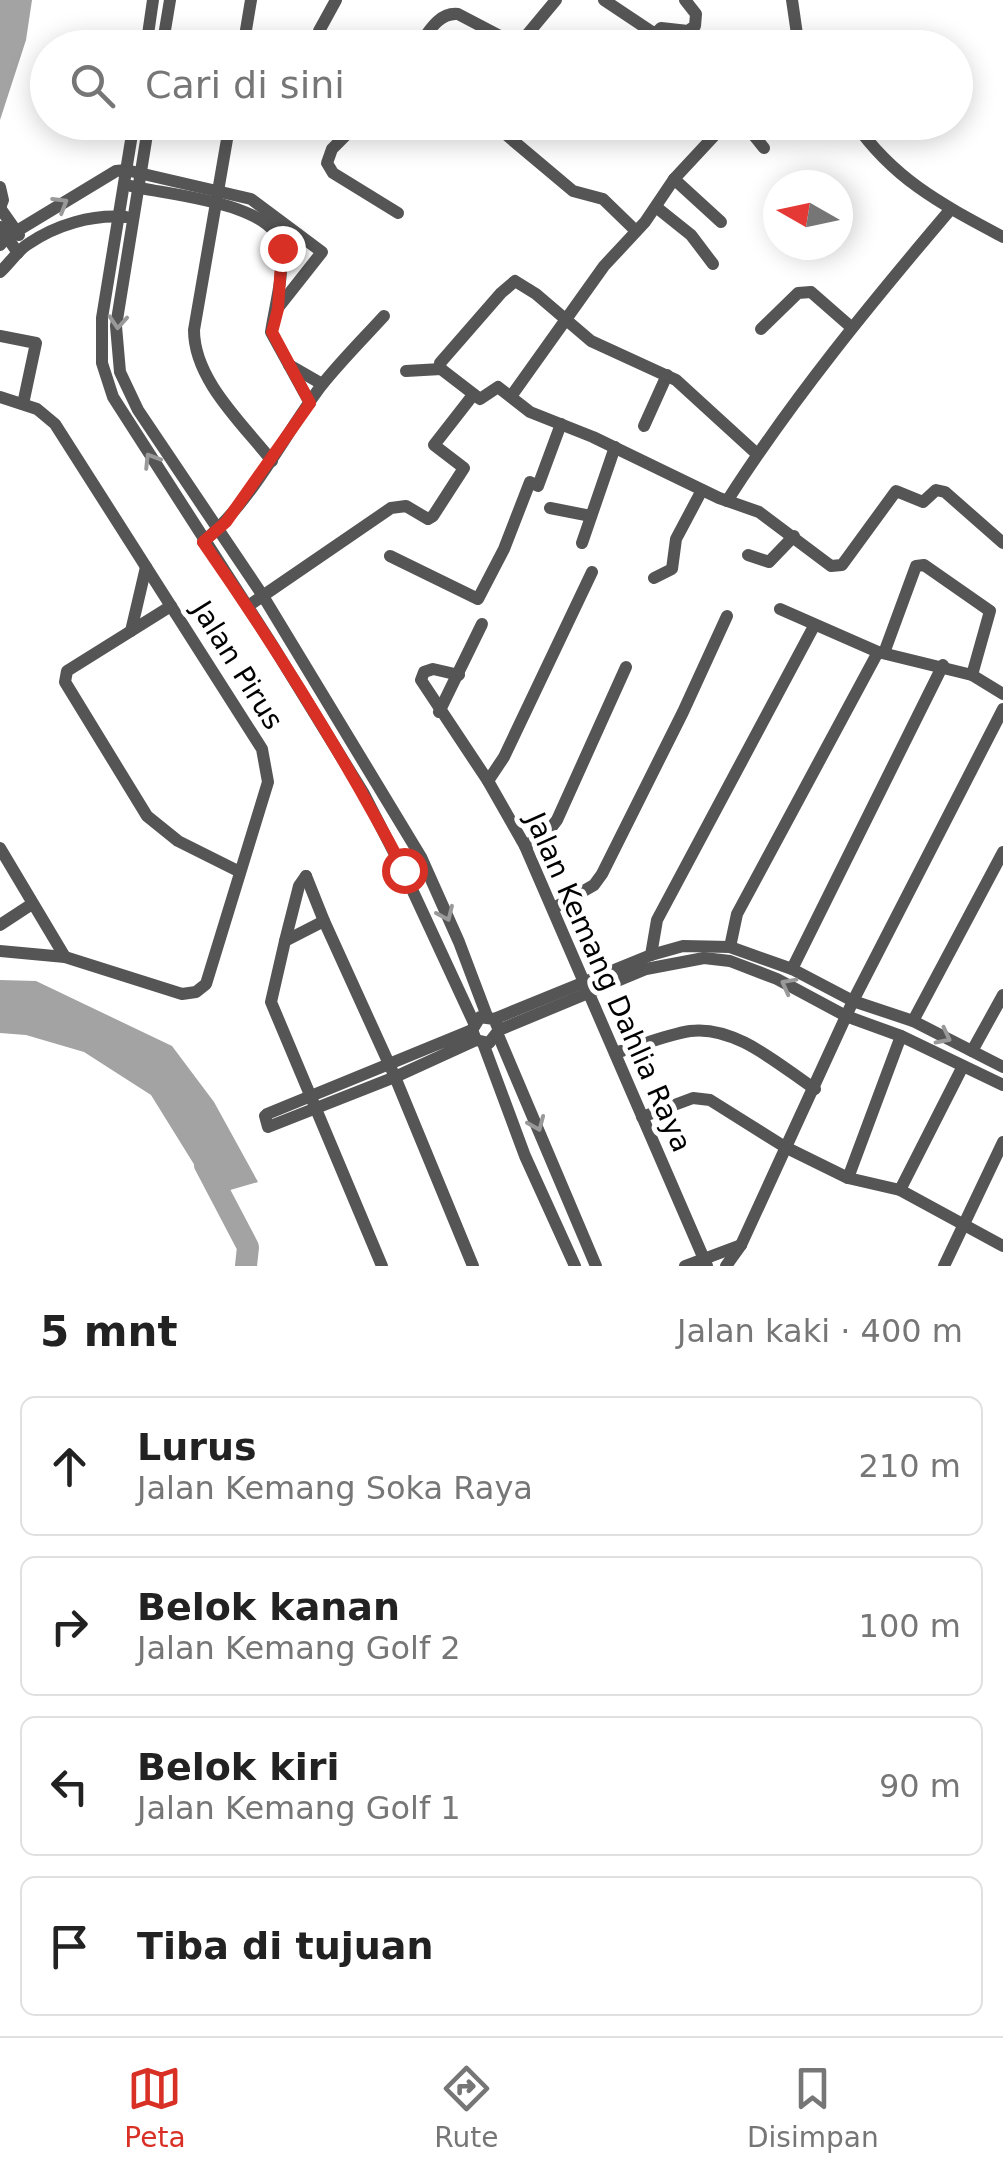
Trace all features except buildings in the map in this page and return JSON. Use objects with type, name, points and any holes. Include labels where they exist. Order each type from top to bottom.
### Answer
[{"type":"street","points":[[149,30],[153,0]]},
{"type":"street","points":[[165,30],[170,0]]},
{"type":"street","points":[[245,30],[251,0]]},
{"type":"street","points":[[319,30],[336,0]]},
{"type":"street","points":[[531,30],[556,0]]},
{"type":"street","points":[[604,0],[650,30]]},
{"type":"street","points":[[684,0],[696,14],[695,26],[689,30]]},
{"type":"street","points":[[792,0],[796,30]]},
{"type":"street","points":[[431,30],[449,14],[458,14],[492,30]]},
{"type":"street","points":[[133,140],[116,326],[120,372],[138,410],[263,596],[421,857],[459,942],[524,1156],[574,1266]]},
{"type":"street","points":[[132,179],[144,140]]},
{"type":"street","points":[[227,140],[194,348],[214,387],[272,461]]},
{"type":"street","points":[[341,140],[332,148],[327,163],[333,172],[398,213]]},
{"type":"street","points":[[512,140],[573,191],[603,200],[636,231]]},
{"type":"street","points":[[512,395],[604,266],[656,207],[674,178],[710,140]]},
{"type":"street","points":[[758,140],[764,148]]},
{"type":"street","points":[[867,140],[880,158],[950,210],[1003,236]]},
{"type":"street","points":[[6,235],[116,171],[132,179],[251,199],[319,247],[322,254],[278,309]]},
{"type":"street","points":[[674,178],[721,222]]},
{"type":"street","points":[[0,188],[6,235],[22,249]]},
{"type":"street","points":[[217,196],[274,230],[279,238],[282,248],[278,309],[272,332],[310,403]]},
{"type":"street","points":[[656,207],[691,235],[713,264]]},
{"type":"street","points":[[728,501],[757,454],[851,328],[950,210]]},
{"type":"street","points":[[1,271],[22,249],[78,221],[126,217]]},
{"type":"street","points":[[126,217],[108,280],[100,341],[105,378],[128,422],[364,794],[485,1030],[596,1266]]},
{"type":"street","points":[[279,238],[290,226]]},
{"type":"street","points":[[108,280],[123,283]]},
{"type":"street","points":[[441,370],[443,357],[512,282],[517,282],[591,341],[667,375],[757,454]]},
{"type":"street","points":[[761,329],[798,293],[805,291],[851,328]]},
{"type":"street","points":[[203,542],[272,461],[322,384],[384,316]]},
{"type":"street","points":[[0,336],[36,343],[23,404]]},
{"type":"street","points":[[287,364],[322,384]]},
{"type":"street","points":[[406,371],[441,370],[480,400],[498,387],[530,412],[759,512],[838,567],[891,494],[903,492],[923,502],[939,490],[1003,544]]},
{"type":"street","points":[[644,426],[667,375]]},
{"type":"street","points":[[248,606],[391,508],[406,506],[428,519],[433,516],[464,468],[434,445],[473,395]]},
{"type":"street","name":"Jalan Pirus","points":[[0,397],[37,410],[55,424],[265,755],[268,782],[206,984],[196,992],[182,994],[66,958],[0,951]]},
{"type":"street","points":[[390,556],[478,599],[504,549],[530,482],[538,486],[561,424]]},
{"type":"street","points":[[582,543],[615,447]]},
{"type":"street","points":[[654,578],[672,569],[676,539],[702,490]]},
{"type":"street","points":[[550,508],[591,516]]},
{"type":"street","points":[[748,554],[769,562],[794,536]]},
{"type":"street","points":[[730,947],[736,914],[881,652],[916,566],[924,565],[990,610],[972,675]]},
{"type":"street","points":[[131,631],[146,567]]},
{"type":"street","points":[[488,781],[504,756],[592,572]]},
{"type":"street","points":[[170,606],[67,671],[65,682],[147,816],[178,840],[238,871]]},
{"type":"street","points":[[780,609],[881,652],[972,675],[1003,694]]},
{"type":"street","points":[[554,908],[594,885],[602,874],[727,616]]},
{"type":"street","points":[[440,712],[482,624]]},
{"type":"street","points":[[651,955],[657,920],[814,626]]},
{"type":"street","points":[[792,969],[943,665]]},
{"type":"street","points":[[525,846],[548,832],[557,820],[626,667]]},
{"type":"street","name":"Jalan Kemang Dahlia Raya","points":[[459,675],[433,669],[421,676],[422,685],[488,781],[525,846],[706,1262]]},
{"type":"street","points":[[725,1264],[741,1244],[853,1001],[1003,709]]},
{"type":"street","points":[[0,848],[66,958]]},
{"type":"street","points":[[913,1022],[1003,852]]},
{"type":"street","points":[[382,1266],[271,1002],[299,886],[305,876],[392,1070],[472,1266]]},
{"type":"street","points":[[0,925],[32,904]]},
{"type":"street","points":[[285,941],[324,921]]},
{"type":"street","points":[[589,988],[651,955],[683,946],[730,947],[792,969],[853,1001],[913,1022],[1003,1067]]},
{"type":"street","points":[[269,1121],[589,988],[646,969],[704,958],[730,961],[778,978],[846,1016],[901,1036],[1003,1085]]},
{"type":"street","points":[[972,1052],[1003,995]]},
{"type":"street","points":[[615,1052],[691,1031],[723,1034],[747,1044],[814,1089]]},
{"type":"street","points":[[848,1178],[901,1036]]},
{"type":"street","points":[[900,1190],[963,1066]]},
{"type":"street","points":[[642,1117],[702,1098],[785,1147],[848,1178],[900,1190],[1003,1246]]},
{"type":"street","points":[[944,1266],[1003,1142]]},
{"type":"street","points":[[685,1266],[706,1262],[741,1244]]},
{"type":"shaded area","points":[[0,0],[32,0],[26,40],[0,120]]},
{"type":"shaded area","points":[[0,980],[36,981],[172,1046],[214,1102],[258,1182],[213,1195],[151,1095],[84,1052],[26,1035],[0,1033]]},
{"type":"waterway","points":[[205,1165],[248,1247],[246,1266]]},
{"type":"route","points":[[282,248],[273,339],[310,403],[226,522],[203,542],[248,606],[364,794],[404,870]]}]
